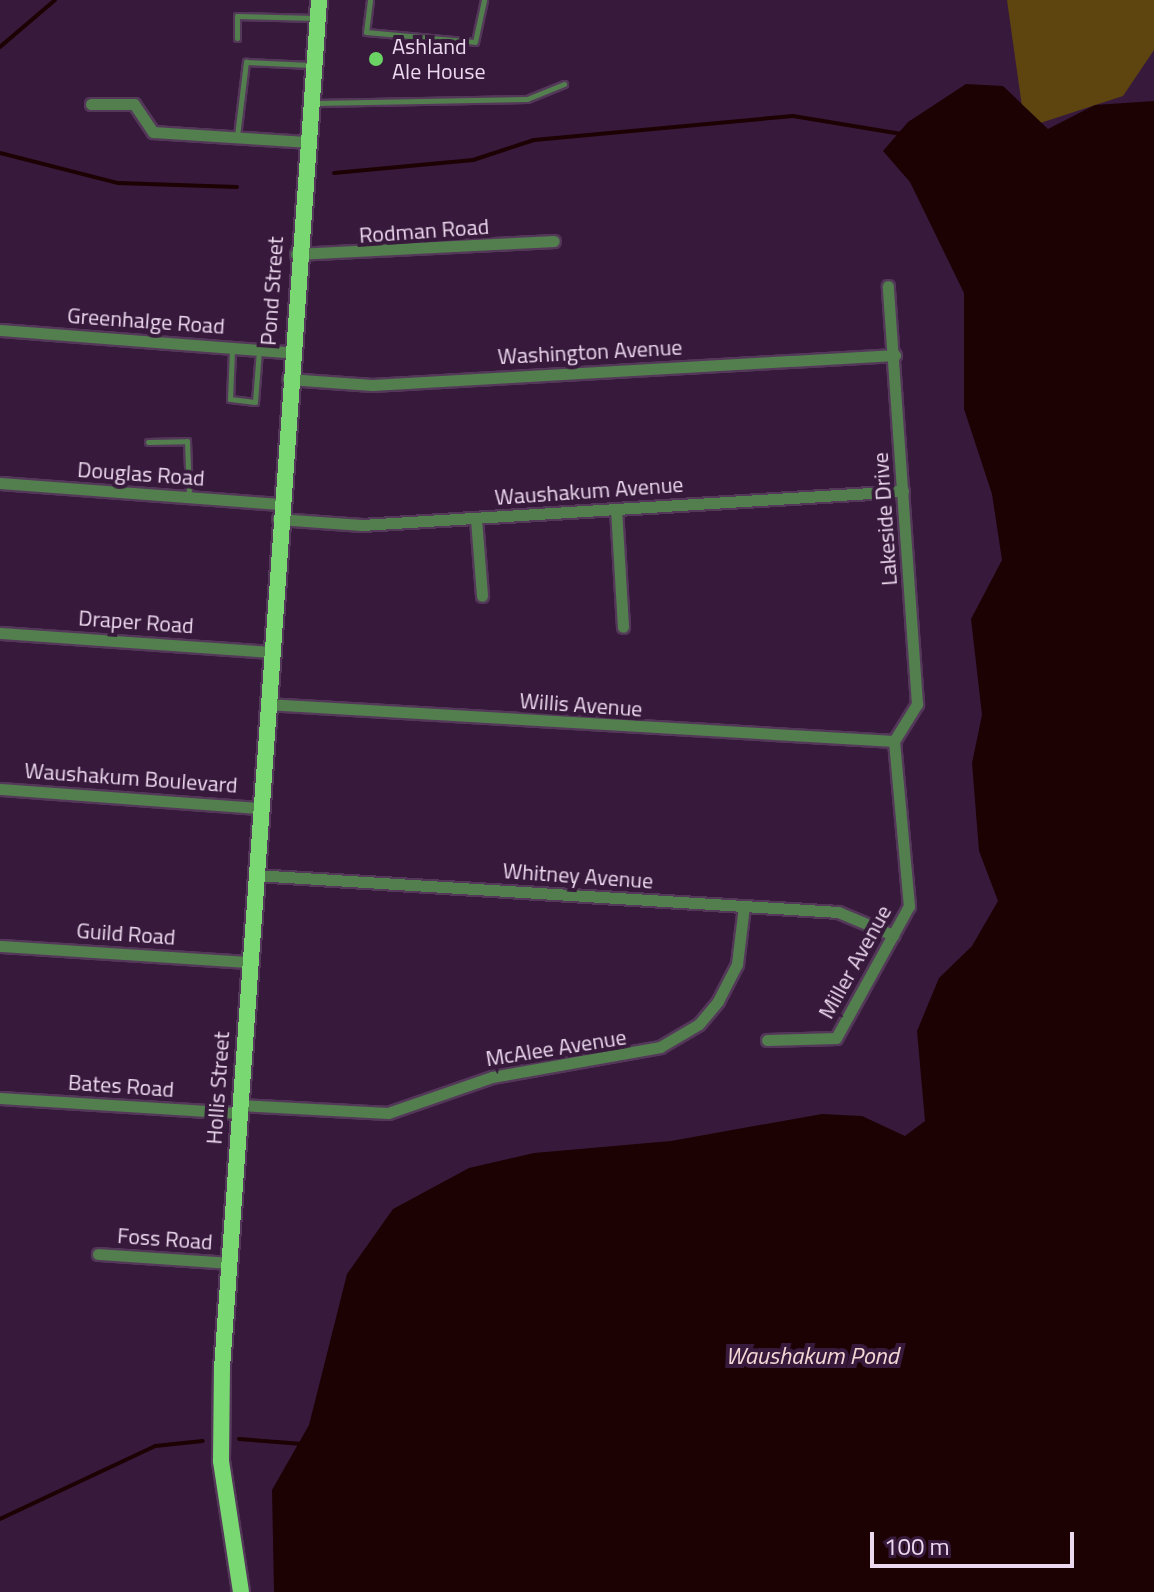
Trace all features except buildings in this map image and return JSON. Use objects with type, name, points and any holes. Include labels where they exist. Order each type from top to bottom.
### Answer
[{"type":"main road","name":"Pond Street","points":[[274,586],[296,254],[319,0]]},
{"type":"main road","name":"Hollis Street","points":[[241,1592],[221,1461],[229,1263],[274,586]]},
{"type":"street","points":[[91,104],[134,104],[153,132],[306,142]]},
{"type":"street","name":"Rodman Road","points":[[296,254],[554,241]]},
{"type":"street","name":"Lakeside Drive","points":[[888,286],[917,704],[894,741]]},
{"type":"street","name":"Greenhalge Road","points":[[0,330],[289,352]]},
{"type":"street","name":"Washington Avenue","points":[[288,379],[372,385],[895,355]]},
{"type":"street","name":"Douglas Road","points":[[0,483],[189,497],[278,512]]},
{"type":"street","name":"Waushakum Avenue","points":[[278,512],[476,519],[903,491]]},
{"type":"street","points":[[616,509],[623,627]]},
{"type":"street","points":[[476,519],[482,596]]},
{"type":"street","name":"Draper Road","points":[[0,633],[269,652]]},
{"type":"street","name":"Willis Avenue","points":[[266,704],[894,741]]},
{"type":"street","name":"Miller Avenue","points":[[767,1040],[836,1038],[893,935],[910,889],[894,741]]},
{"type":"street","name":"Waushakum Boulevard","points":[[0,789],[259,808]]},
{"type":"street","name":"Whitney Avenue","points":[[255,875],[858,915],[893,935]]},
{"type":"street","name":"McAlee Avenue","points":[[239,1109],[388,1113],[492,1077],[660,1047],[699,1024],[718,1001],[737,964],[744,906]]},
{"type":"street","name":"Guild Road","points":[[0,946],[249,962]]},
{"type":"street","name":"Bates Road","points":[[0,1098],[239,1109]]},
{"type":"street","name":"Foss Road","points":[[98,1254],[229,1263]]},
{"type":"lane","points":[[370,0],[366,32],[475,42],[484,0]]},
{"type":"lane","points":[[237,38],[237,16],[317,18]]},
{"type":"lane","points":[[237,137],[246,62],[313,65]]},
{"type":"lane","points":[[310,103],[527,99],[564,84]]},
{"type":"lane","points":[[232,348],[230,399],[255,402],[259,349]]},
{"type":"lane","points":[[148,442],[187,441],[189,497]]},
{"type":"shaded area","points":[[1007,0],[1154,0],[1154,50],[1123,96],[1025,128]]},
{"type":"water","name":"Waushakum Pond","points":[[966,84],[1003,86],[1048,129],[1095,105],[1154,101],[1154,1592],[274,1592],[272,1490],[309,1425],[347,1274],[393,1209],[469,1168],[534,1153],[671,1141],[822,1114],[862,1116],[905,1136],[925,1121],[917,1031],[939,978],[972,946],[998,901],[979,851],[972,763],[982,715],[971,619],[1002,560],[992,494],[964,409],[964,293],[910,182],[883,151],[908,122]]},
{"type":"waterway","points":[[0,47],[55,0]]},
{"type":"waterway","points":[[334,173],[473,160],[534,140],[793,116],[902,134]]},
{"type":"waterway","points":[[0,153],[118,183],[237,187]]},
{"type":"waterway","points":[[239,1439],[303,1444]]},
{"type":"waterway","points":[[0,1519],[155,1446],[203,1441]]},
{"type":"place","name":"Ashland Ale House","points":[[376,59]]}]
